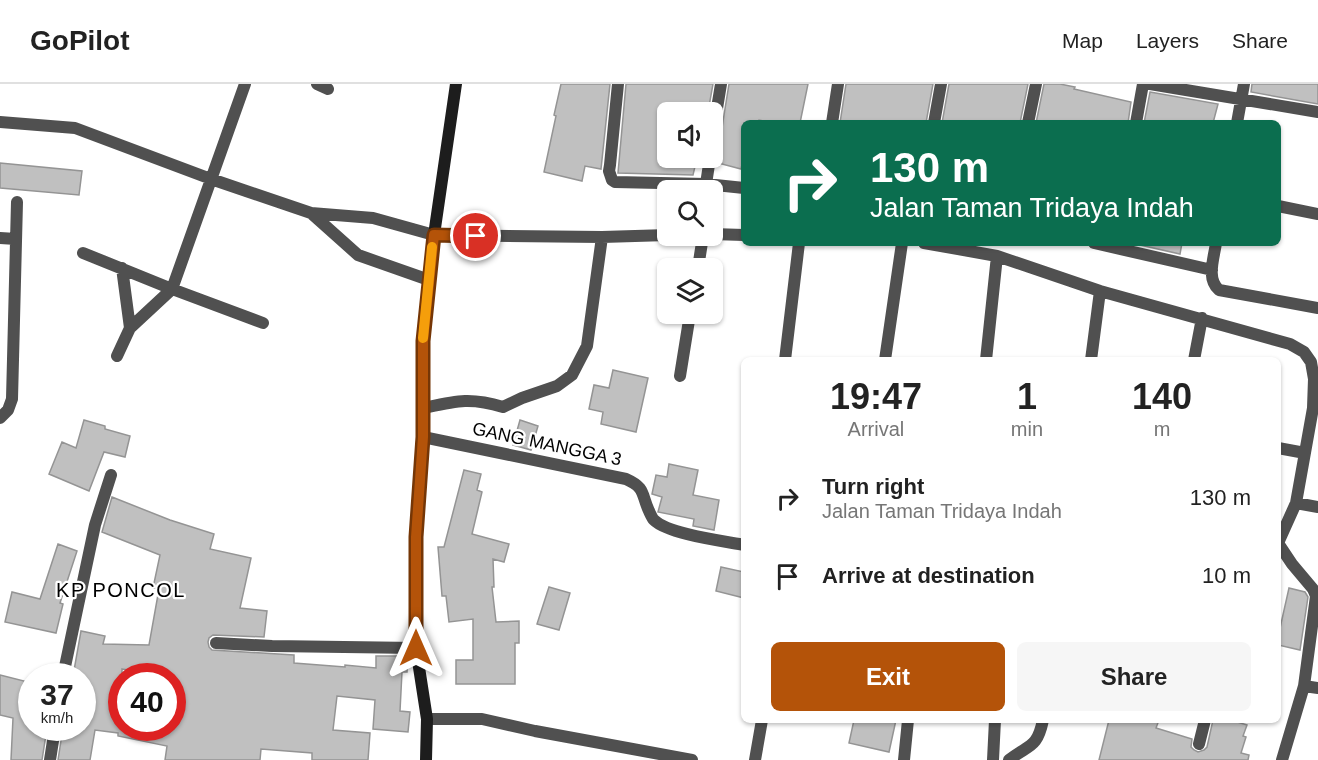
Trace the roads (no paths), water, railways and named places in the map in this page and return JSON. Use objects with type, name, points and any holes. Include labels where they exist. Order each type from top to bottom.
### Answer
[{"type":"street","points":[[117,356],[130,328],[172,289],[245,84]]},
{"type":"street","points":[[426,760],[427,719],[416,648],[416,537],[423,437],[423,341],[434,235],[456,84]]},
{"type":"street","points":[[618,84],[610,165],[612,180],[615,182],[657,183]]},
{"type":"street","points":[[718,102],[721,84]]},
{"type":"street","points":[[832,120],[838,84]]},
{"type":"street","points":[[935,120],[941,84]]},
{"type":"street","points":[[1029,120],[1036,84]]},
{"type":"street","points":[[1137,120],[1143,84]]},
{"type":"street","points":[[1150,84],[1318,112]]},
{"type":"street","points":[[1238,120],[1244,84]]},
{"type":"street","points":[[0,122],[75,128],[211,179],[311,213],[373,218],[434,235],[657,235]]},
{"type":"street","points":[[723,186],[741,188]]},
{"type":"street","points":[[0,418],[8,410],[12,399],[17,202]]},
{"type":"street","points":[[1281,207],[1318,214]]},
{"type":"street","points":[[311,213],[358,255],[429,280]]},
{"type":"street","points":[[723,234],[741,235]]},
{"type":"street","points":[[424,408],[455,401],[472,400],[503,407],[557,386],[572,375],[587,346],[602,237]]},
{"type":"street","points":[[0,238],[16,239]]},
{"type":"street","points":[[785,357],[799,246]]},
{"type":"street","points":[[885,357],[902,246]]},
{"type":"street","points":[[941,246],[997,256],[1101,291],[1290,344],[1304,352],[1311,362],[1314,378],[1313,408],[1296,503],[1281,536]]},
{"type":"street","points":[[1118,246],[1212,270]]},
{"type":"street","points":[[1216,246],[1212,270],[1213,281],[1219,290],[1318,308]]},
{"type":"street","points":[[83,253],[263,323]]},
{"type":"street","points":[[986,357],[997,256]]},
{"type":"street","points":[[122,268],[130,328]]},
{"type":"street","points":[[1091,357],[1101,291]]},
{"type":"street","points":[[1195,357],[1202,318]]},
{"type":"street","points":[[680,376],[688,324]]},
{"type":"street","name":"GANG MANGGA 3","points":[[423,437],[626,479],[635,483],[642,490],[653,519],[669,528],[741,544]]},
{"type":"street","points":[[1281,449],[1305,453]]},
{"type":"street","points":[[66,663],[95,525],[111,475]]},
{"type":"street","points":[[1296,503],[1318,507]]},
{"type":"street","points":[[1281,548],[1316,596],[1304,686],[1282,760]]},
{"type":"street","points":[[216,643],[416,648]]},
{"type":"street","points":[[1304,686],[1318,688]]},
{"type":"street","points":[[427,719],[482,719],[692,760]]},
{"type":"street","points":[[755,760],[761,723]]},
{"type":"street","points":[[903,760],[909,723]]},
{"type":"street","points":[[993,760],[995,723]]},
{"type":"street","points":[[1009,760],[1031,746],[1038,738],[1041,723]]},
{"type":"street","points":[[1198,744],[1204,723]]},
{"type":"street","points":[[50,760],[53,741]]},
{"type":"district","name":"KP PONCOL","points":[[121,590]]}]
